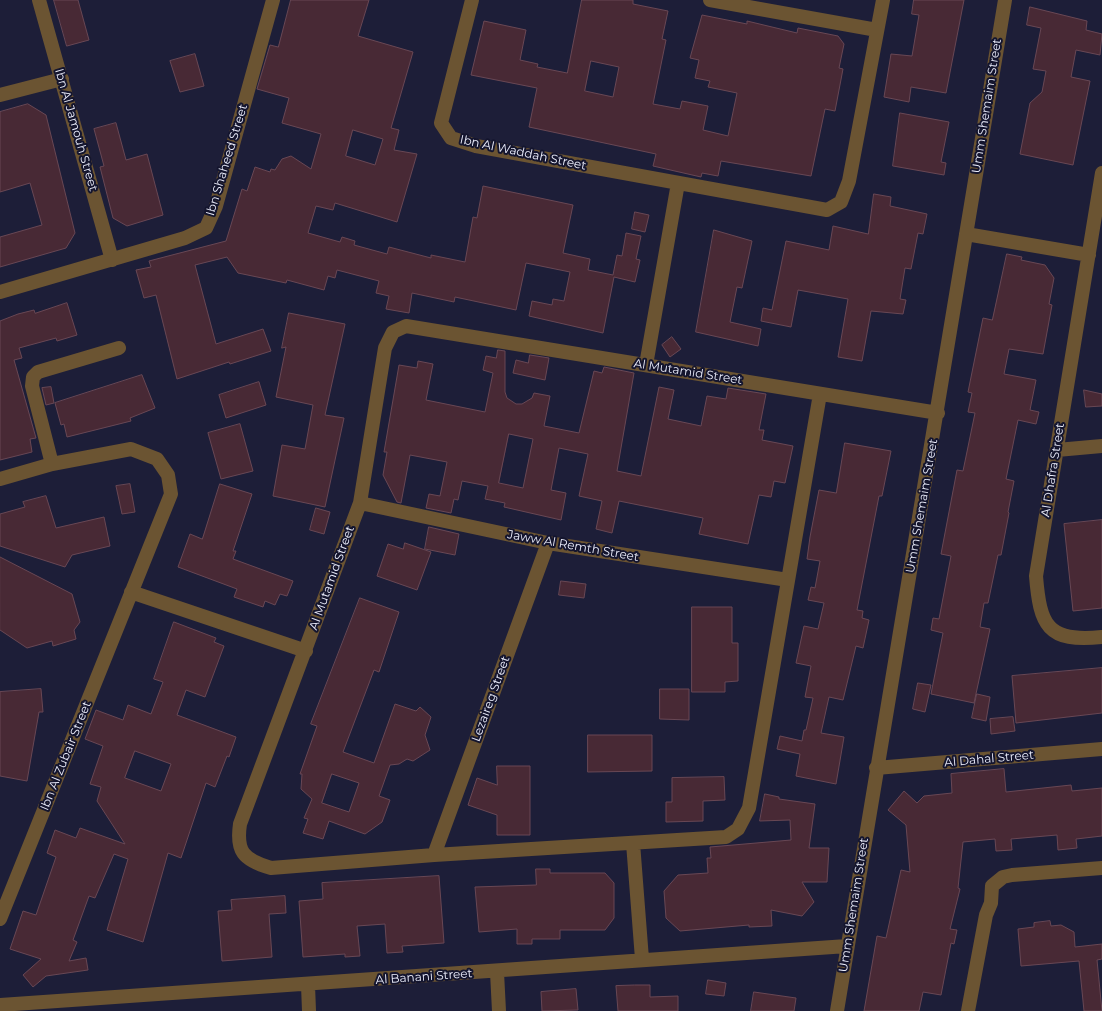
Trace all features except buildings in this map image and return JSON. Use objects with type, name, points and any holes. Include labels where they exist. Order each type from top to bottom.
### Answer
[{"type":"street","name":"Ibn Al Jamouh Street","points":[[39,0],[112,260]]},
{"type":"street","name":"Ibn Shaheed Street","points":[[0,292],[186,238],[206,228],[216,206],[273,0]]},
{"type":"street","name":"Ibn Al Waddah Street","points":[[472,0],[441,123],[451,138],[476,146],[827,210],[840,202],[848,181],[883,0]]},
{"type":"street","points":[[710,0],[877,30]]},
{"type":"street","name":"Umm Shemaim Street","points":[[837,1011],[876,768],[938,413],[1004,0]]},
{"type":"street","points":[[0,95],[62,79]]},
{"type":"street","name":"Al Dhafra Street","points":[[1102,173],[1036,576],[1039,608],[1044,622],[1050,629],[1080,640],[1102,637]]},
{"type":"street","points":[[646,365],[678,183]]},
{"type":"street","points":[[966,234],[1089,256]]},
{"type":"street","name":"Al Mutamid Street","points":[[820,394],[748,808],[738,829],[726,837],[434,855],[271,868],[254,862],[242,852],[237,843],[240,824],[360,503],[385,348],[393,332],[406,326],[938,413]]},
{"type":"street","points":[[52,464],[32,386],[33,377],[38,372],[119,348]]},
{"type":"street","points":[[1057,450],[1102,446]]},
{"type":"street","name":"Ibn Al Zubair Street","points":[[0,479],[52,464],[131,448],[157,459],[168,475],[171,494],[0,919]]},
{"type":"street","name":"Jaww Al Remth Street","points":[[360,503],[548,543],[788,580]]},
{"type":"street","name":"Lezaireg Street","points":[[434,855],[548,543]]},
{"type":"street","points":[[131,592],[306,651]]},
{"type":"street","name":"Al Dahal Street","points":[[876,768],[1102,749]]},
{"type":"street","points":[[633,843],[642,959]]},
{"type":"street","points":[[968,1011],[986,915],[991,903],[992,886],[1004,877],[1012,875],[1102,868]]},
{"type":"street","name":"Al Banani Street","points":[[0,1005],[497,972],[642,959],[847,946]]},
{"type":"street","points":[[497,972],[499,1011]]},
{"type":"street","points":[[308,985],[309,1011]]}]
